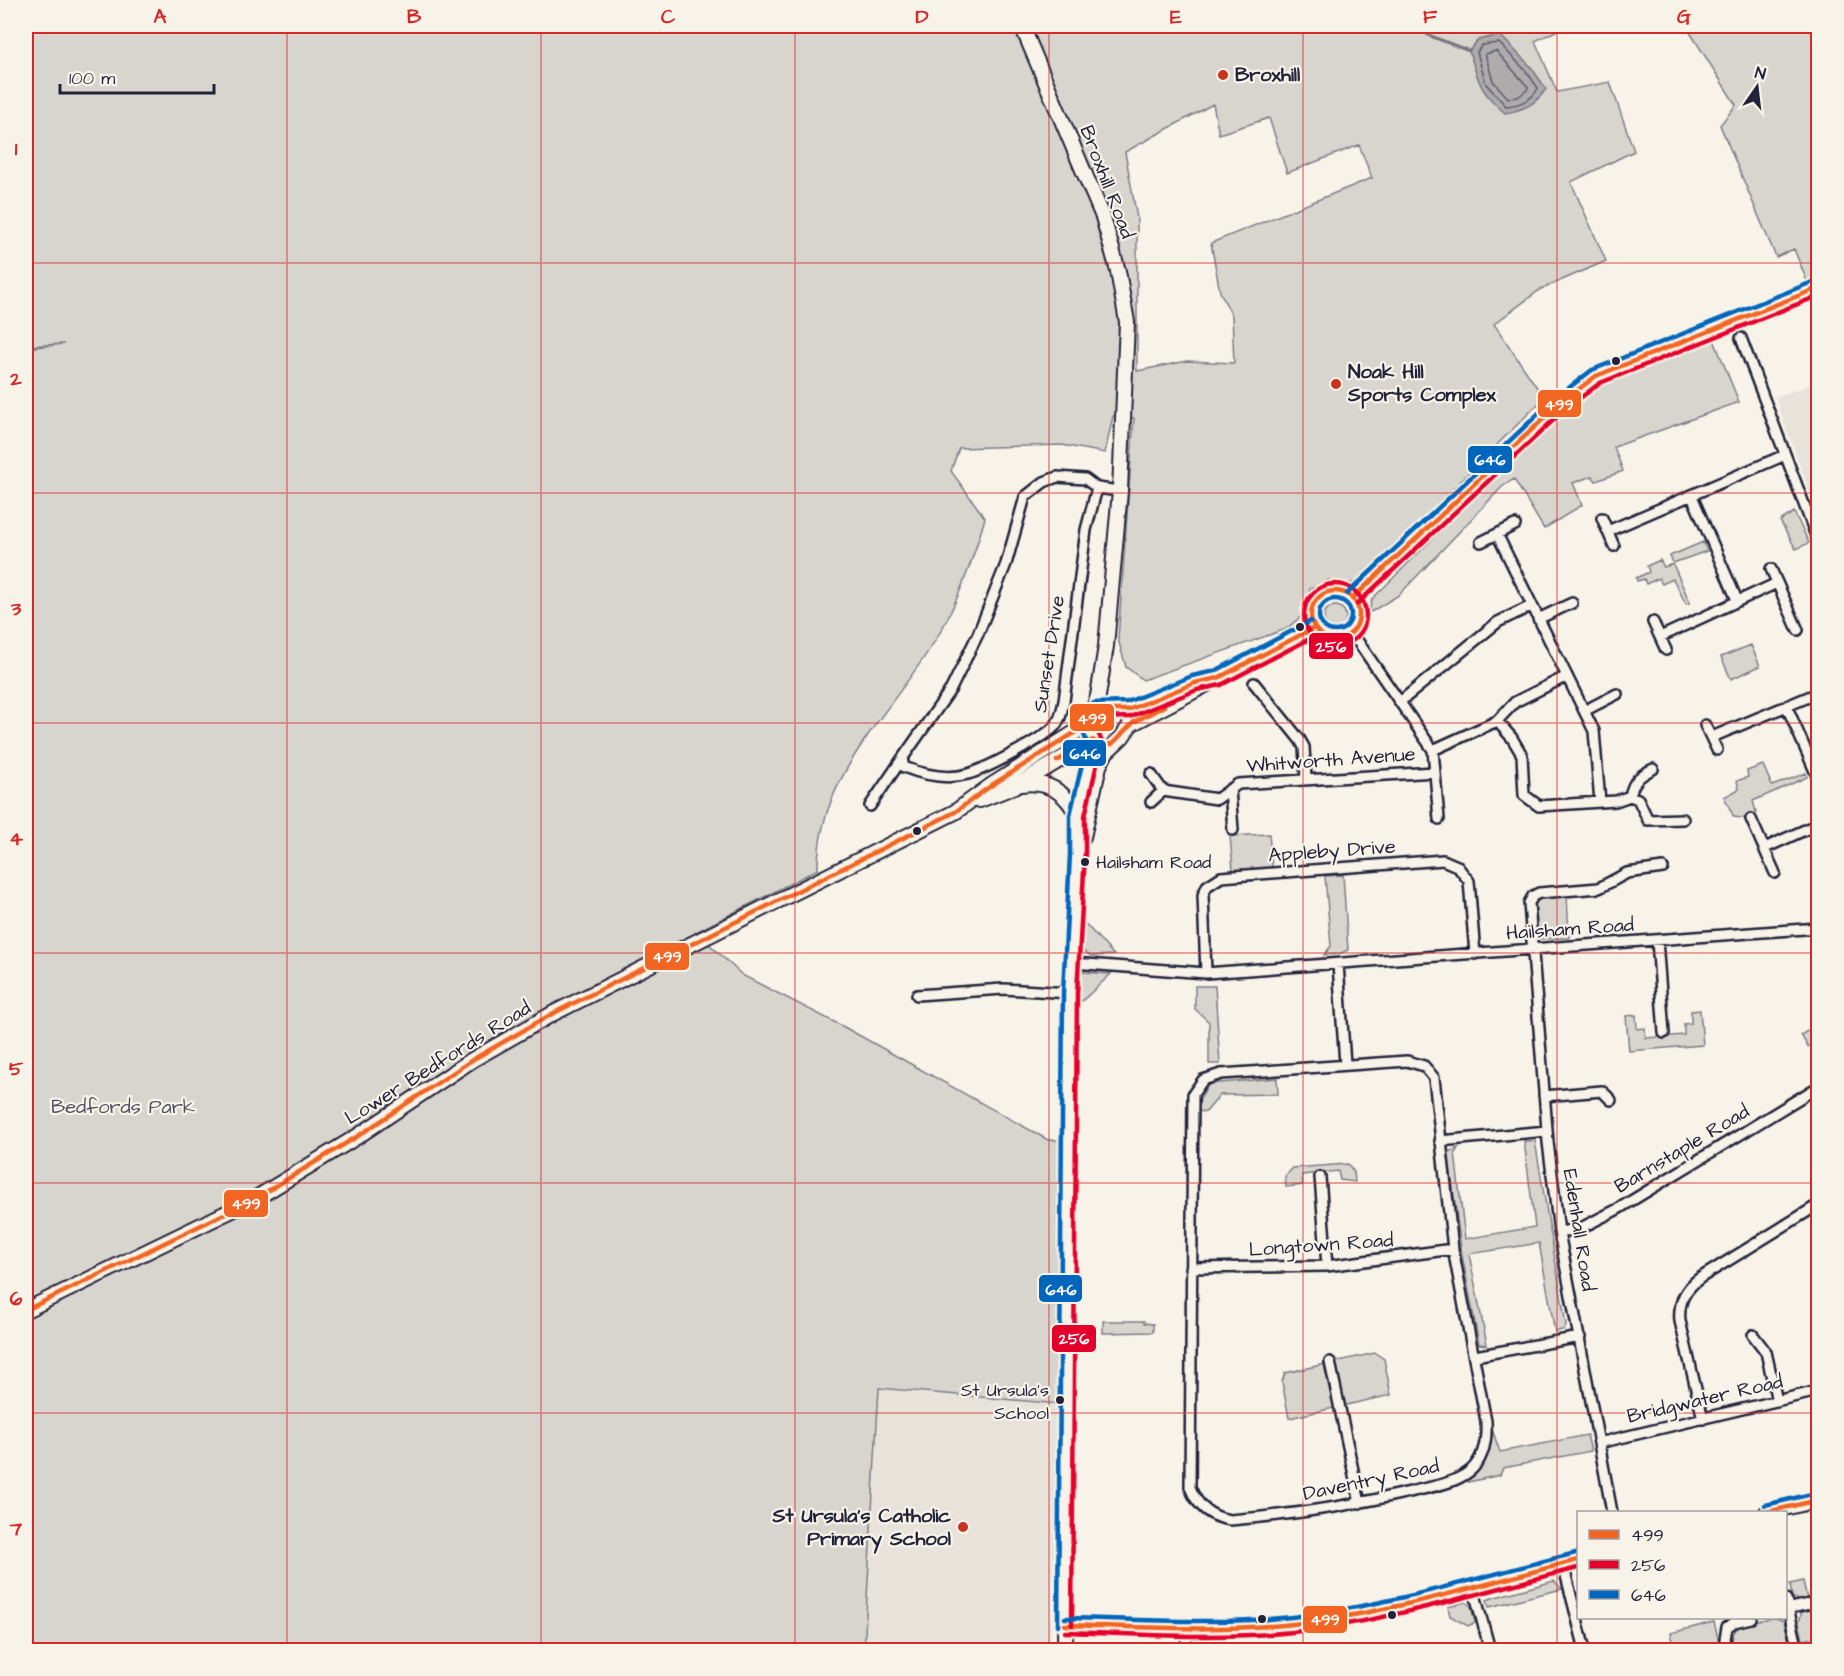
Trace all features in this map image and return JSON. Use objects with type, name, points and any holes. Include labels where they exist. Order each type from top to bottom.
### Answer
[{"type":"street","name":"Broxhill Road","points":[[1022,26],[1103,218],[1118,271],[1127,322],[1120,491],[1106,646],[1098,696],[1090,720]]},
{"type":"street","points":[[1352,599],[1558,405],[1596,376],[1818,288]]},
{"type":"street","points":[[1741,338],[1818,542]]},
{"type":"street","points":[[1608,531],[1785,455]]},
{"type":"street","points":[[870,806],[951,689],[999,587],[1025,497],[1044,482],[1057,477],[1085,479],[1097,488],[1120,491]]},
{"type":"street","name":"Sunset Drive","points":[[902,759],[904,767],[918,773],[933,776],[969,774],[1055,727],[1060,719],[1064,701],[1086,530],[1097,488]]},
{"type":"street","points":[[1692,496],[1737,600]]},
{"type":"street","points":[[1602,518],[1614,546]]},
{"type":"street","points":[[1481,542],[1515,525]]},
{"type":"street","points":[[1497,534],[1594,731],[1600,802]]},
{"type":"street","points":[[1771,569],[1798,630]]},
{"type":"street","points":[[1660,637],[1777,583]]},
{"type":"street","points":[[1332,592],[1340,592],[1352,599],[1358,612],[1358,621],[1352,633],[1334,639],[1323,636],[1314,628],[1311,614],[1317,598],[1332,592]]},
{"type":"street","points":[[1538,619],[1572,603]]},
{"type":"street","points":[[1401,701],[1498,622],[1531,606]]},
{"type":"street","points":[[1653,622],[1666,650]]},
{"type":"street","points":[[1078,854],[1099,766],[1113,745],[1140,717],[1314,628]]},
{"type":"street","points":[[1352,633],[1401,701],[1432,750],[1439,819]]},
{"type":"street","name":"Broxhill Road","points":[[1106,646],[1107,685],[1115,710]]},
{"type":"street","points":[[1432,750],[1497,721],[1515,702],[1567,676]]},
{"type":"street","points":[[1065,1650],[1070,993],[1078,854],[1077,815],[1094,741],[1090,720],[1104,708],[1128,710],[1195,683],[1218,678]]},
{"type":"street","points":[[1254,683],[1304,747],[1306,779]]},
{"type":"street","points":[[1712,737],[1818,693]]},
{"type":"street","points":[[1584,711],[1617,694]]},
{"type":"street","points":[[1786,707],[1818,778]]},
{"type":"street","points":[[1115,710],[1124,720],[1125,732]]},
{"type":"street","name":"Lower Bedfords Road","points":[[970,804],[992,785],[1090,720]]},
{"type":"street","points":[[1497,721],[1522,755],[1522,784],[1527,800],[1539,806],[1616,801],[1630,796],[1638,799],[1648,820],[1683,819]]},
{"type":"street","points":[[1705,725],[1717,750]]},
{"type":"street","points":[[1094,741],[1100,745],[1113,745]]},
{"type":"street","name":"Lower Bedfords Road","points":[[26,1310],[253,1200],[358,1136],[472,1060],[552,1014],[970,804],[1018,785],[1094,741]]},
{"type":"street","points":[[1630,796],[1632,787],[1639,776],[1653,769]]},
{"type":"street","name":"Whitworth Avenue","points":[[1163,791],[1217,799],[1238,784],[1435,772]]},
{"type":"street","points":[[1151,774],[1163,791],[1151,802]]},
{"type":"street","points":[[1018,785],[1030,783],[1053,788],[1072,804],[1077,815]]},
{"type":"street","points":[[1230,789],[1233,830]]},
{"type":"street","points":[[1751,819],[1775,873]]},
{"type":"street","points":[[1765,848],[1818,824]]},
{"type":"street","name":"Appleby Drive","points":[[1206,973],[1202,906],[1207,886],[1214,881],[1227,877],[1443,860],[1457,866],[1469,881],[1474,954]]},
{"type":"street","name":"Edenhall Road","points":[[1612,1511],[1559,1232],[1547,1131],[1529,903],[1535,894],[1599,888],[1627,873],[1663,868]]},
{"type":"street","name":"Hailsham Road","points":[[1073,963],[1206,973],[1818,928]]},
{"type":"street","points":[[1658,940],[1664,1033]]},
{"type":"street","points":[[1338,964],[1345,1064]]},
{"type":"street","points":[[917,995],[1004,989],[1070,993]]},
{"type":"street","name":"Daventry Road","points":[[1407,1061],[1424,1066],[1434,1078],[1453,1249],[1475,1356],[1487,1437],[1476,1465],[1458,1479],[1360,1503],[1283,1516],[1230,1521],[1212,1515],[1194,1498],[1190,1487],[1191,1104],[1197,1085],[1210,1076],[1222,1073],[1345,1064],[1407,1061]]},
{"type":"street","name":"Barnstaple Road","points":[[1559,1232],[1579,1229],[1612,1212],[1818,1087]]},
{"type":"street","points":[[1544,1096],[1602,1091],[1611,1100]]},
{"type":"street","points":[[1440,1141],[1547,1131]]},
{"type":"street","points":[[1320,1177],[1328,1266]]},
{"type":"street","points":[[1703,1419],[1680,1321],[1679,1309],[1685,1292],[1700,1278],[1818,1205]]},
{"type":"street","name":"Longtown Road","points":[[1191,1268],[1328,1266],[1453,1249]]},
{"type":"street","points":[[1753,1335],[1766,1352],[1777,1401]]},
{"type":"street","points":[[1475,1356],[1580,1337]]},
{"type":"street","points":[[1329,1362],[1360,1503]]},
{"type":"street","name":"Bridgwater Road","points":[[1599,1443],[1818,1391]]},
{"type":"street","points":[[1771,1511],[1818,1500]]},
{"type":"street","points":[[1065,1625],[1187,1629],[1239,1628],[1314,1621],[1395,1606],[1577,1560]]},
{"type":"street","points":[[1563,1564],[1577,1619]]},
{"type":"street","points":[[1473,1587],[1490,1650]]},
{"type":"street","points":[[1787,1606],[1818,1602]]},
{"type":"street","points":[[1787,1610],[1798,1650]]},
{"type":"street","points":[[1577,1619],[1585,1650]]},
{"type":"street","points":[[1728,1650],[1725,1639],[1727,1627],[1744,1619]]},
{"type":"street","points":[[1186,1650],[1187,1629]]},
{"type":"shaded area","points":[[1818,382],[1818,515],[1775,397]]},
{"type":"shaded area","name":"St Ursula's Catholic Primary School","points":[[879,1388],[1059,1404],[1050,1650],[864,1650]]},
{"type":"green space","name":"Bedfords Park","points":[[26,26],[1566,26],[1535,41],[1557,92],[1610,82],[1634,151],[1571,182],[1606,261],[1541,289],[1494,324],[1544,398],[1372,569],[1352,583],[1335,586],[1329,580],[1310,589],[1303,615],[1286,629],[1143,680],[1126,667],[1118,639],[1134,418],[1113,416],[1105,453],[1062,445],[959,448],[951,471],[985,518],[976,546],[961,589],[942,629],[845,771],[831,802],[821,834],[818,869],[696,932],[742,975],[844,1027],[1048,1140],[1060,1140],[1059,1404],[879,1388],[864,1650],[26,1650],[26,348],[64,344],[26,346]],"holes":[[[1213,104],[1219,134],[1269,118],[1287,173],[1359,145],[1372,178],[1211,243],[1220,292],[1232,316],[1234,363],[1187,361],[1137,371],[1137,218],[1125,152]]]},
{"type":"green space","points":[[1686,26],[1818,26],[1818,277],[1807,281],[1794,249],[1776,257],[1720,125],[1736,105]]},
{"type":"green space","points":[[1714,340],[1739,402],[1614,447],[1623,471],[1596,481],[1592,476],[1573,483],[1582,505],[1544,529],[1514,479],[1502,487],[1399,595],[1369,613],[1372,599],[1558,414],[1604,385]]},
{"type":"green space","points":[[1794,512],[1809,543],[1796,549],[1780,521]]},
{"type":"green space","points":[[1703,542],[1707,551],[1673,563],[1670,556]]},
{"type":"green space","points":[[1660,560],[1664,567],[1673,564],[1690,603],[1686,604],[1673,579],[1662,584],[1659,578],[1646,584],[1644,579],[1637,581],[1636,578],[1649,572],[1647,566]]},
{"type":"green space","points":[[1335,606],[1343,609],[1346,617],[1343,625],[1335,628],[1327,625],[1324,617],[1327,609]]},
{"type":"green space","points":[[1751,645],[1760,666],[1731,679],[1721,657]]},
{"type":"green space","points":[[1763,765],[1772,786],[1806,773],[1807,777],[1753,801],[1756,812],[1751,819],[1734,817],[1724,797],[1739,789],[1737,781],[1748,777],[1747,771]]},
{"type":"green space","points":[[1269,834],[1272,867],[1233,870],[1230,836]]},
{"type":"green space","points":[[1343,875],[1348,950],[1339,954],[1324,955],[1331,946],[1325,876]]},
{"type":"green space","points":[[1567,895],[1569,938],[1538,939],[1535,929],[1535,904],[1542,897]]},
{"type":"green space","points":[[1079,917],[1114,955],[1091,956],[1079,948]]},
{"type":"green space","points":[[1082,972],[1111,974],[1082,1001],[1077,998],[1079,975]]},
{"type":"green space","points":[[1195,986],[1215,986],[1220,1064],[1209,1064],[1209,1022],[1195,1009]]},
{"type":"green space","points":[[1700,1010],[1703,1045],[1629,1051],[1626,1016],[1636,1015],[1637,1029],[1645,1028],[1646,1038],[1684,1035],[1684,1024],[1691,1023],[1691,1011]]},
{"type":"green space","points":[[1818,1024],[1818,1040],[1808,1047],[1801,1035]]},
{"type":"green space","points":[[1277,1078],[1278,1094],[1220,1095],[1206,1112],[1198,1111],[1198,1101],[1209,1084]]},
{"type":"green space","points":[[1524,1141],[1535,1141],[1566,1325],[1565,1329],[1555,1332],[1539,1243],[1469,1254],[1487,1345],[1479,1344],[1462,1255],[1448,1152],[1458,1148],[1455,1153],[1465,1239],[1535,1227]]},
{"type":"green space","points":[[1348,1164],[1354,1172],[1355,1182],[1340,1180],[1338,1171],[1302,1175],[1303,1185],[1286,1187],[1285,1176],[1293,1168]]},
{"type":"green space","points":[[1103,1321],[1144,1321],[1144,1323],[1153,1324],[1153,1332],[1103,1333]]},
{"type":"green space","points":[[1375,1353],[1384,1359],[1391,1395],[1289,1418],[1282,1382],[1285,1373]]},
{"type":"green space","points":[[1493,1432],[1500,1452],[1587,1435],[1591,1451],[1503,1468],[1500,1475],[1468,1482],[1467,1479],[1486,1460]]},
{"type":"green space","points":[[1554,1581],[1562,1589],[1489,1607],[1487,1600],[1492,1598]]},
{"type":"green space","points":[[1803,1581],[1807,1599],[1799,1601],[1792,1597],[1790,1584]]},
{"type":"green space","points":[[1465,1602],[1471,1606],[1475,1623],[1468,1626],[1450,1616],[1448,1607]]},
{"type":"green space","points":[[1818,1607],[1818,1616],[1815,1618],[1818,1637],[1803,1640],[1799,1622],[1802,1611]]},
{"type":"green space","points":[[1759,1620],[1784,1621],[1791,1650],[1733,1650],[1733,1633],[1737,1628]]},
{"type":"green space","points":[[1714,1622],[1719,1642],[1675,1650],[1671,1633]]},
{"type":"water","points":[[1500,35],[1531,67],[1546,89],[1528,106],[1505,113],[1485,92],[1469,51],[1478,40]]},
{"type":"waterway","points":[[1418,26],[1428,35],[1469,51]]},
{"type":"transit line","name":"646","points":[[1347,594],[1553,400],[1592,370],[1815,281]]},
{"type":"transit line","name":"499","points":[[1352,599],[1558,405],[1596,376],[1818,288]]},
{"type":"transit line","name":"256","points":[[1357,604],[1563,411],[1600,383],[1818,296]]},
{"type":"transit line","name":"256","points":[[1329,584],[1341,584],[1357,593],[1364,603],[1366,615],[1364,627],[1357,637],[1341,646],[1329,646],[1318,641],[1309,632],[1304,621],[1304,609],[1309,598],[1318,589],[1329,584]]},
{"type":"transit line","name":"499","points":[[1335,591],[1352,598],[1359,615],[1352,632],[1335,639],[1318,632],[1311,615],[1318,598],[1335,591]]},
{"type":"transit line","name":"646","points":[[1335,599],[1347,603],[1351,615],[1347,627],[1335,631],[1323,627],[1319,615],[1323,603],[1335,599]]},
{"type":"transit line","name":"646","points":[[1058,1625],[1063,993],[1070,815],[1087,743],[1080,723],[1086,710],[1094,703],[1127,702],[1192,676],[1215,671],[1311,621]]},
{"type":"transit line","name":"499","points":[[26,1310],[253,1200],[358,1136],[472,1060],[552,1014],[955,812],[992,785],[1087,725],[1097,710],[1128,710],[1195,683],[1218,678],[1314,628]]},
{"type":"transit line","name":"256","points":[[1072,1625],[1077,993],[1085,816],[1102,742],[1095,725],[1100,718],[1130,717],[1197,690],[1221,685],[1317,635]]},
{"type":"transit line","name":"499","points":[[1057,761],[1093,740],[1100,745],[1112,744],[1134,722],[1164,706]]},
{"type":"transit line","name":"646","points":[[1765,1505],[1816,1493]]},
{"type":"transit line","name":"499","points":[[1771,1511],[1818,1500]]},
{"type":"transit line","name":"646","points":[[1065,1618],[1207,1621],[1292,1617],[1400,1598],[1576,1553]]},
{"type":"transit line","name":"499","points":[[1065,1625],[1208,1628],[1293,1624],[1401,1605],[1577,1560]]},
{"type":"transit line","name":"256","points":[[1065,1632],[1208,1636],[1293,1632],[1401,1613],[1577,1568]]},
{"type":"place","name":"Broxhill","points":[[1223,75]]},
{"type":"place","name":"Noak Hill Sports Complex","points":[[1336,384]]},
{"type":"place","name":"Hailsham Road","points":[[1085,862]]},
{"type":"place","name":"St Ursula's School","points":[[1060,1400]]},
{"type":"place","name":"St Ursula's Catholic Primary School","points":[[963,1527]]}]
